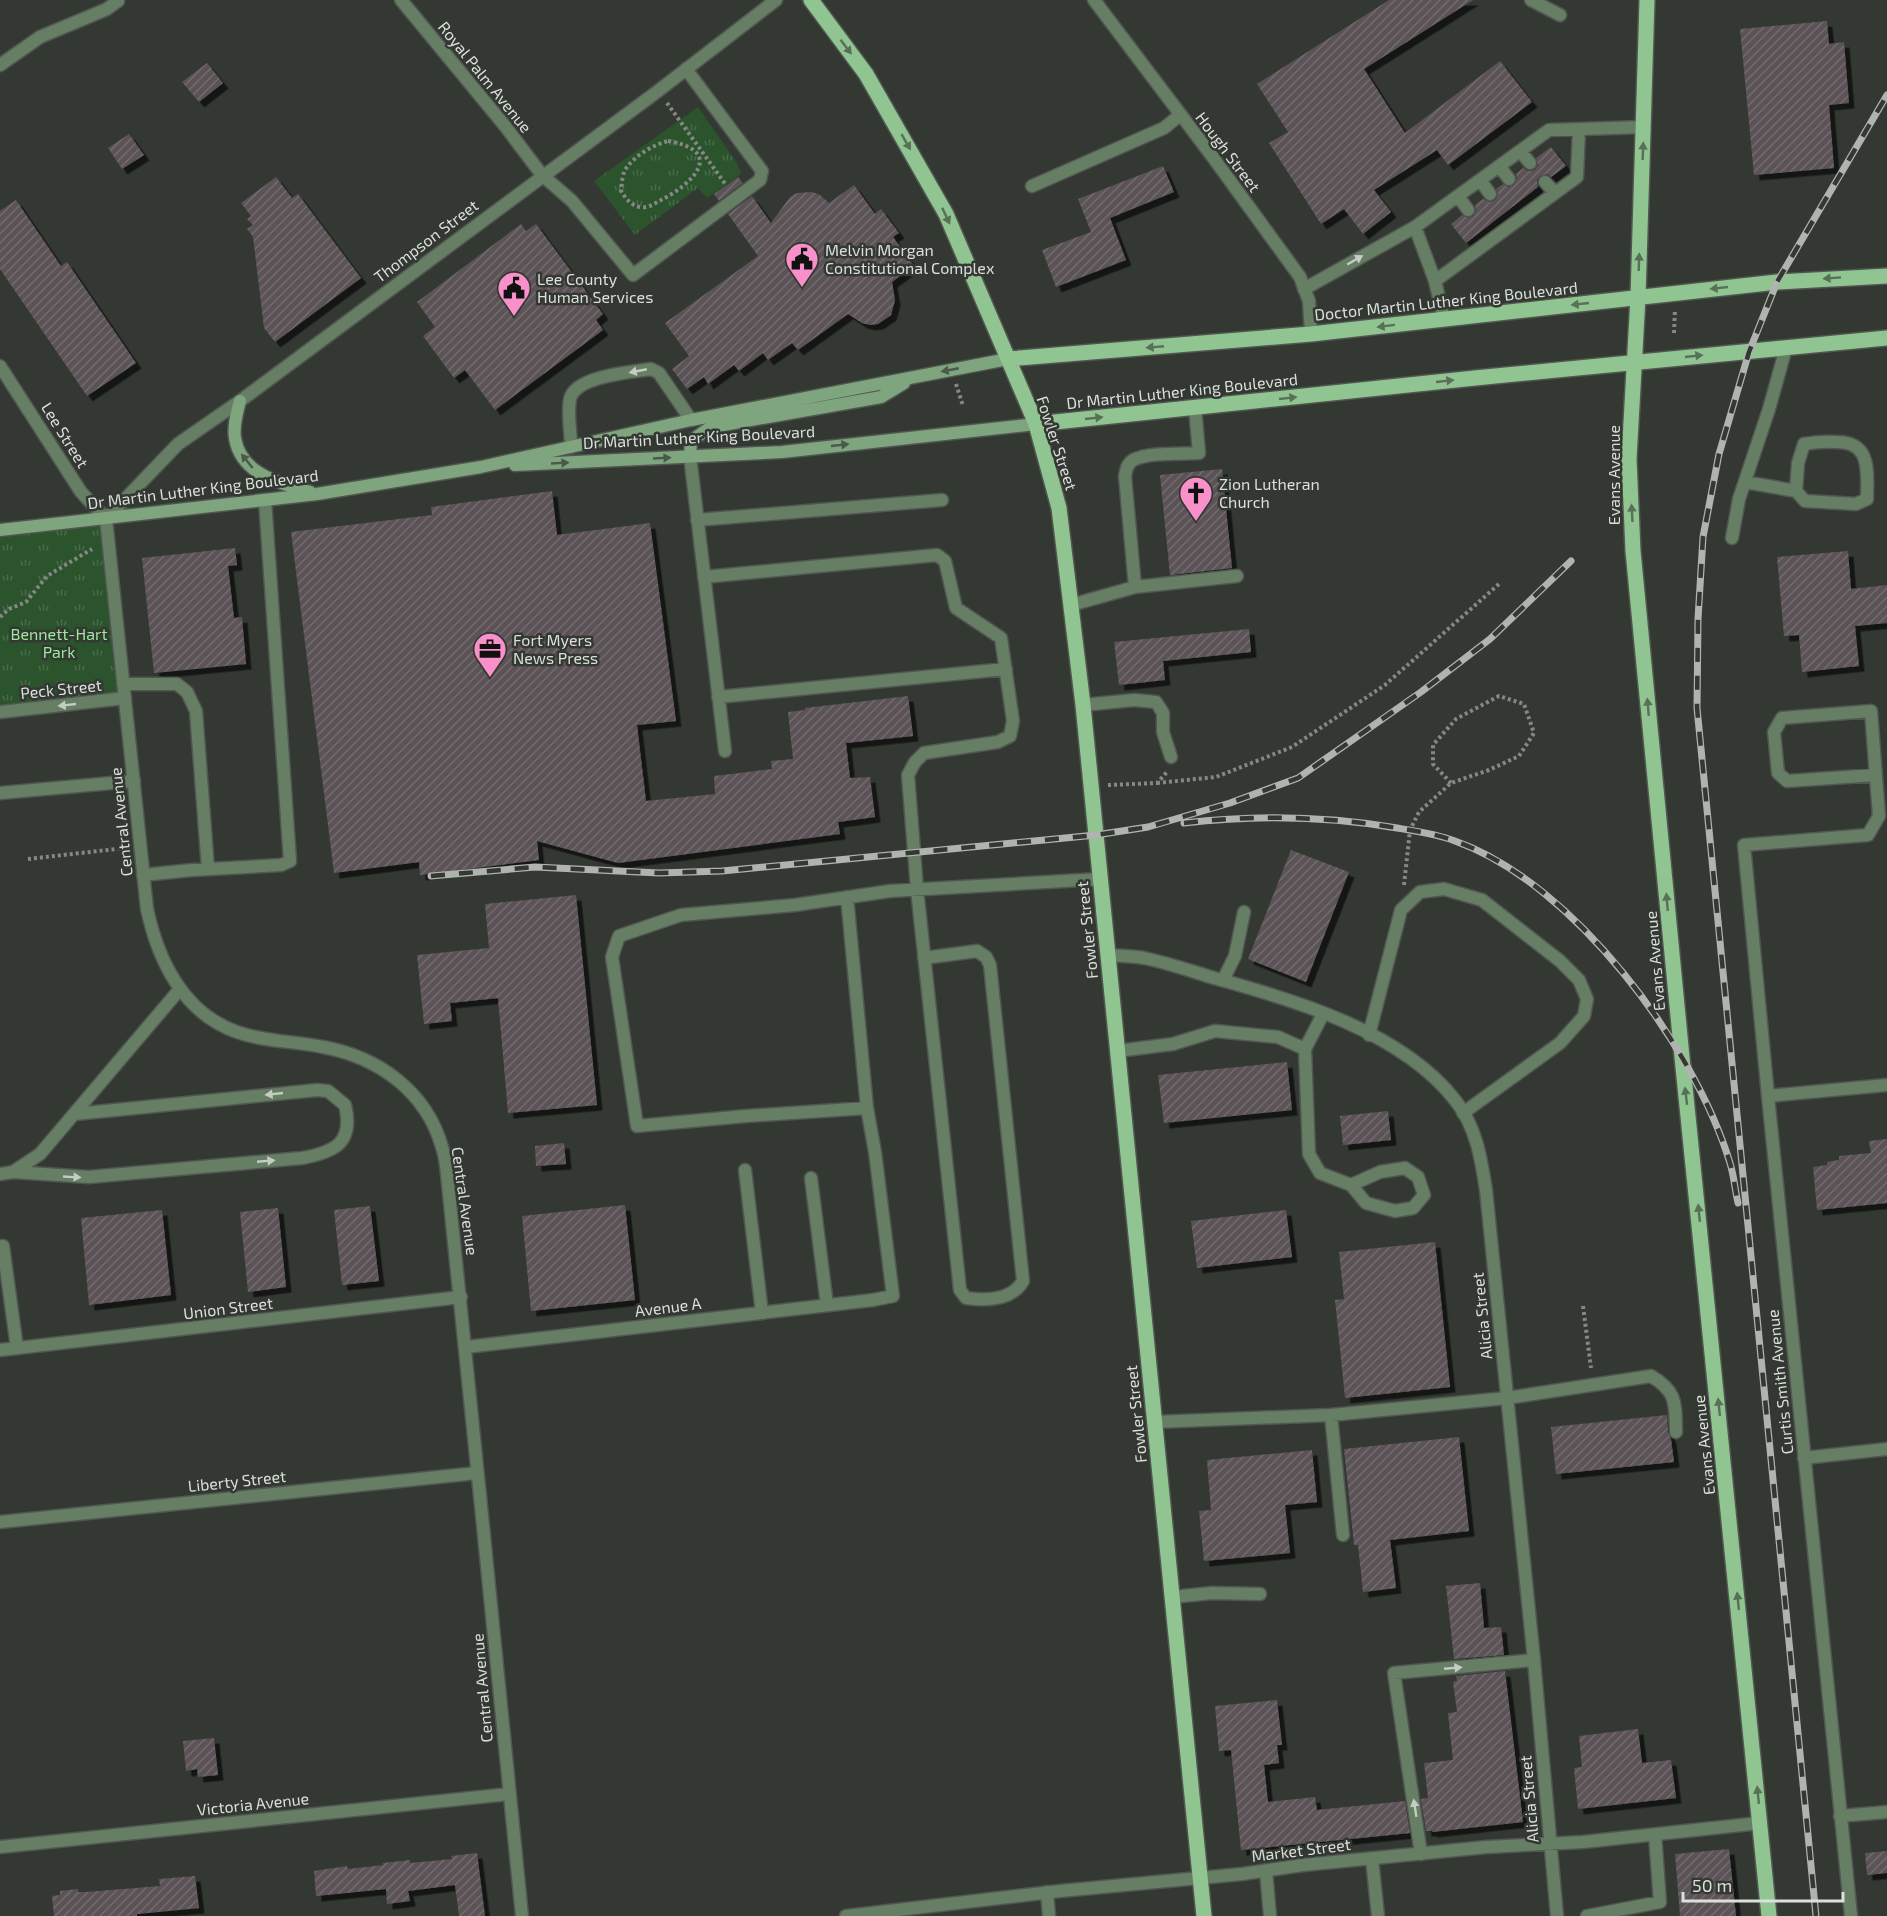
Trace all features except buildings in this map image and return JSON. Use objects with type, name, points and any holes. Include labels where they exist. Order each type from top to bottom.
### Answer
[{"type":"main road","name":"Fowler Street","points":[[811,0],[866,74],[946,214],[1036,424],[1059,508],[1083,705],[1204,1916]]},
{"type":"main road","name":"Evans Avenue","points":[[1647,0],[1638,297],[1629,459],[1633,551],[1769,1916]]},
{"type":"main road","name":"Doctor Martin Luther King Boulevard","points":[[1008,359],[1311,334],[1777,282],[1887,276]]},
{"type":"main road","points":[[1635,363],[1887,338]]},
{"type":"main road","name":"Dr Martin Luther King Boulevard","points":[[0,530],[317,494],[481,467],[691,420],[1008,359]]},
{"type":"main road","name":"Dr Martin Luther King Boulevard","points":[[481,467],[782,452],[1195,407],[1635,363]]},
{"type":"main road","points":[[690,456],[691,441],[708,429],[743,420],[881,397],[913,377]]},
{"type":"main road","points":[[240,401],[234,437],[246,462],[258,473],[272,481],[317,494]]},
{"type":"street","name":"Royal Palm Avenue","points":[[401,0],[505,126],[542,176],[572,201],[633,275],[760,180],[762,171],[686,69]]},
{"type":"street","name":"Thompson Street","points":[[106,519],[178,444],[240,401],[776,0]]},
{"type":"street","name":"Hough Street","points":[[1094,0],[1300,277],[1309,302],[1311,334]]},
{"type":"street","points":[[1531,0],[1560,15]]},
{"type":"street","points":[[1647,0],[1654,0]]},
{"type":"street","points":[[0,64],[40,37],[107,9],[118,1]]},
{"type":"street","points":[[1032,186],[1164,128],[1180,115]]},
{"type":"street","points":[[1304,289],[1415,227],[1549,130],[1644,127]]},
{"type":"street","points":[[1435,280],[1486,235],[1513,224],[1577,177],[1579,130]]},
{"type":"street","points":[[1520,151],[1530,163]]},
{"type":"street","points":[[1499,166],[1509,179]]},
{"type":"street","points":[[1480,180],[1490,194]]},
{"type":"street","points":[[1545,182],[1555,193]]},
{"type":"street","points":[[1458,196],[1468,210]]},
{"type":"street","points":[[1525,198],[1533,208]]},
{"type":"street","points":[[1504,213],[1513,224]]},
{"type":"street","points":[[1415,227],[1435,280],[1444,319]]},
{"type":"street","points":[[1732,538],[1739,499],[1769,409],[1786,348]]},
{"type":"street","name":"Lee Street","points":[[0,366],[81,492],[106,519]]},
{"type":"street","points":[[571,447],[570,399],[574,391],[592,380],[651,369],[659,373],[691,420]]},
{"type":"street","points":[[1136,587],[1125,476],[1127,465],[1133,460],[1147,456],[1199,453],[1195,407]]},
{"type":"street","points":[[1745,482],[1796,491],[1806,501],[1856,504],[1867,499],[1867,467],[1863,453],[1857,445],[1848,442],[1818,441],[1804,444],[1798,463],[1796,491]]},
{"type":"street","points":[[690,456],[725,751]]},
{"type":"street","points":[[143,875],[280,865],[290,861],[265,500]]},
{"type":"street","points":[[697,520],[942,500]]},
{"type":"street","name":"Central Avenue","points":[[106,519],[147,909],[152,933],[161,957],[180,989],[192,1002],[210,1017],[235,1032],[351,1053],[374,1063],[396,1078],[415,1097],[433,1124],[442,1147],[461,1298],[522,1916]]},
{"type":"street","points":[[704,577],[937,555],[945,561],[956,608],[1001,638],[1013,721],[1010,736],[999,742],[924,753],[915,762],[908,775],[917,890],[924,958],[960,1290],[966,1298],[1008,1297],[1018,1290],[1023,1281],[990,965],[986,957],[977,951],[924,958]]},
{"type":"street","points":[[1071,605],[1136,587],[1237,576]]},
{"type":"street","points":[[718,697],[1006,669]]},
{"type":"street","points":[[123,684],[177,684],[187,692],[196,711],[208,869]]},
{"type":"street","name":"Peck Street","points":[[0,712],[125,698]]},
{"type":"street","points":[[1083,705],[1134,700],[1156,702],[1163,713],[1163,732],[1171,757]]},
{"type":"street","points":[[1871,711],[1876,775],[1787,781],[1778,773],[1774,732],[1782,718],[1871,711]]},
{"type":"street","name":"Curtis Smith Avenue","points":[[1851,1916],[1744,845],[1868,835],[1879,816],[1876,775]]},
{"type":"street","points":[[0,793],[134,781]]},
{"type":"street","points":[[848,897],[867,1108],[637,1126],[612,957],[619,936],[681,915],[795,905],[848,897],[917,890],[1100,879]]},
{"type":"street","points":[[1369,1035],[1401,910],[1420,892],[1444,889],[1482,900],[1560,961],[1579,980],[1587,999],[1584,1016],[1560,1043],[1463,1113]]},
{"type":"street","points":[[1222,980],[1234,956],[1244,912]]},
{"type":"street","name":"Alicia Street","points":[[1107,955],[1143,958],[1271,993],[1369,1035],[1421,1067],[1441,1084],[1470,1125],[1482,1163],[1534,1660],[1557,1916]]},
{"type":"street","points":[[13,1172],[40,1154],[180,989]]},
{"type":"street","points":[[1323,1014],[1305,1049],[1309,1154],[1320,1173],[1351,1185],[1366,1203],[1395,1212],[1413,1208],[1424,1196],[1419,1177],[1405,1168],[1380,1172],[1351,1185]]},
{"type":"street","points":[[1117,1051],[1173,1044],[1215,1031],[1278,1037],[1305,1049]]},
{"type":"street","points":[[1768,1096],[1887,1085]]},
{"type":"street","points":[[0,1174],[13,1172],[89,1177],[302,1158],[321,1155],[334,1148],[343,1140],[348,1128],[345,1105],[328,1091],[316,1090],[75,1114]]},
{"type":"street","name":"Avenue A","points":[[466,1347],[893,1296],[875,1152],[867,1108]]},
{"type":"street","points":[[745,1170],[762,1313]]},
{"type":"street","points":[[811,1178],[827,1305]]},
{"type":"street","points":[[3,1246],[17,1348]]},
{"type":"street","name":"Union Street","points":[[0,1350],[461,1298]]},
{"type":"street","points":[[1155,1422],[1331,1415],[1507,1398],[1651,1376],[1664,1384],[1675,1401],[1676,1432]]},
{"type":"street","points":[[1331,1415],[1343,1535]]},
{"type":"street","points":[[1804,1458],[1887,1449]]},
{"type":"street","name":"Liberty Street","points":[[0,1522],[477,1473]]},
{"type":"street","points":[[1172,1597],[1212,1593],[1260,1594]]},
{"type":"street","points":[[1421,1854],[1416,1808],[1394,1673],[1534,1660]]},
{"type":"street","name":"Victoria Avenue","points":[[0,1847],[509,1794]]},
{"type":"street","points":[[1840,1816],[1887,1812]]},
{"type":"street","name":"Market Street","points":[[846,1916],[1047,1892],[1200,1879],[1303,1865],[1760,1823]]},
{"type":"street","points":[[1655,1834],[1660,1902],[1655,1916]]},
{"type":"street","points":[[1372,1859],[1378,1916]]},
{"type":"street","points":[[1266,1871],[1270,1916]]},
{"type":"street","points":[[1047,1892],[1049,1916]]},
{"type":"street","points":[[1587,1916],[1660,1902]]},
{"type":"path","points":[[666,103],[726,185]]},
{"type":"path","points":[[668,141],[677,143],[690,148],[695,153],[699,166],[696,176],[667,197],[645,208],[634,206],[621,191],[625,168],[658,144],[668,141]]},
{"type":"path","points":[[695,153],[700,149]]},
{"type":"path","points":[[1674,308],[1674,333]]},
{"type":"path","points":[[956,382],[963,406]]},
{"type":"path","points":[[0,617],[9,609],[27,602],[46,576],[109,540]]},
{"type":"path","points":[[1091,785],[1157,783],[1216,777],[1292,747],[1385,685],[1498,584]]},
{"type":"path","points":[[1401,910],[1410,830],[1419,812],[1451,783],[1489,770],[1519,756],[1534,733],[1524,704],[1499,696],[1456,719],[1433,745],[1433,764],[1451,783]]},
{"type":"path","points":[[1157,783],[1167,774],[1171,757]]},
{"type":"path","points":[[28,859],[140,846]]},
{"type":"path","points":[[1583,1306],[1593,1384]]},
{"type":"green space","points":[[698,107],[737,163],[741,174],[707,198],[698,188],[635,235],[594,181]]},
{"type":"green space","name":"Bennett-Hart Park","points":[[107,519],[124,699],[0,712],[0,530]]},
{"type":"railway","points":[[1816,1916],[1697,708],[1698,619],[1703,537],[1719,454],[1749,352],[1777,282],[1887,95]]},
{"type":"railway","points":[[431,876],[535,867],[659,873],[722,871],[1096,835],[1148,827],[1230,803],[1298,778],[1421,692],[1490,639],[1571,561]]},
{"type":"railway","points":[[1184,823],[1291,818],[1371,824],[1441,836],[1500,862],[1543,892],[1585,930],[1624,973],[1659,1020],[1689,1069],[1713,1117],[1733,1173],[1738,1203]]},
{"type":"place","name":"Melvin Morgan Constitutional Complex","points":[[802,288]]},
{"type":"place","name":"Lee County Human Services","points":[[514,317]]},
{"type":"place","name":"Zion Lutheran Church","points":[[1196,522]]},
{"type":"place","name":"Fort Myers News Press","points":[[490,678]]}]
